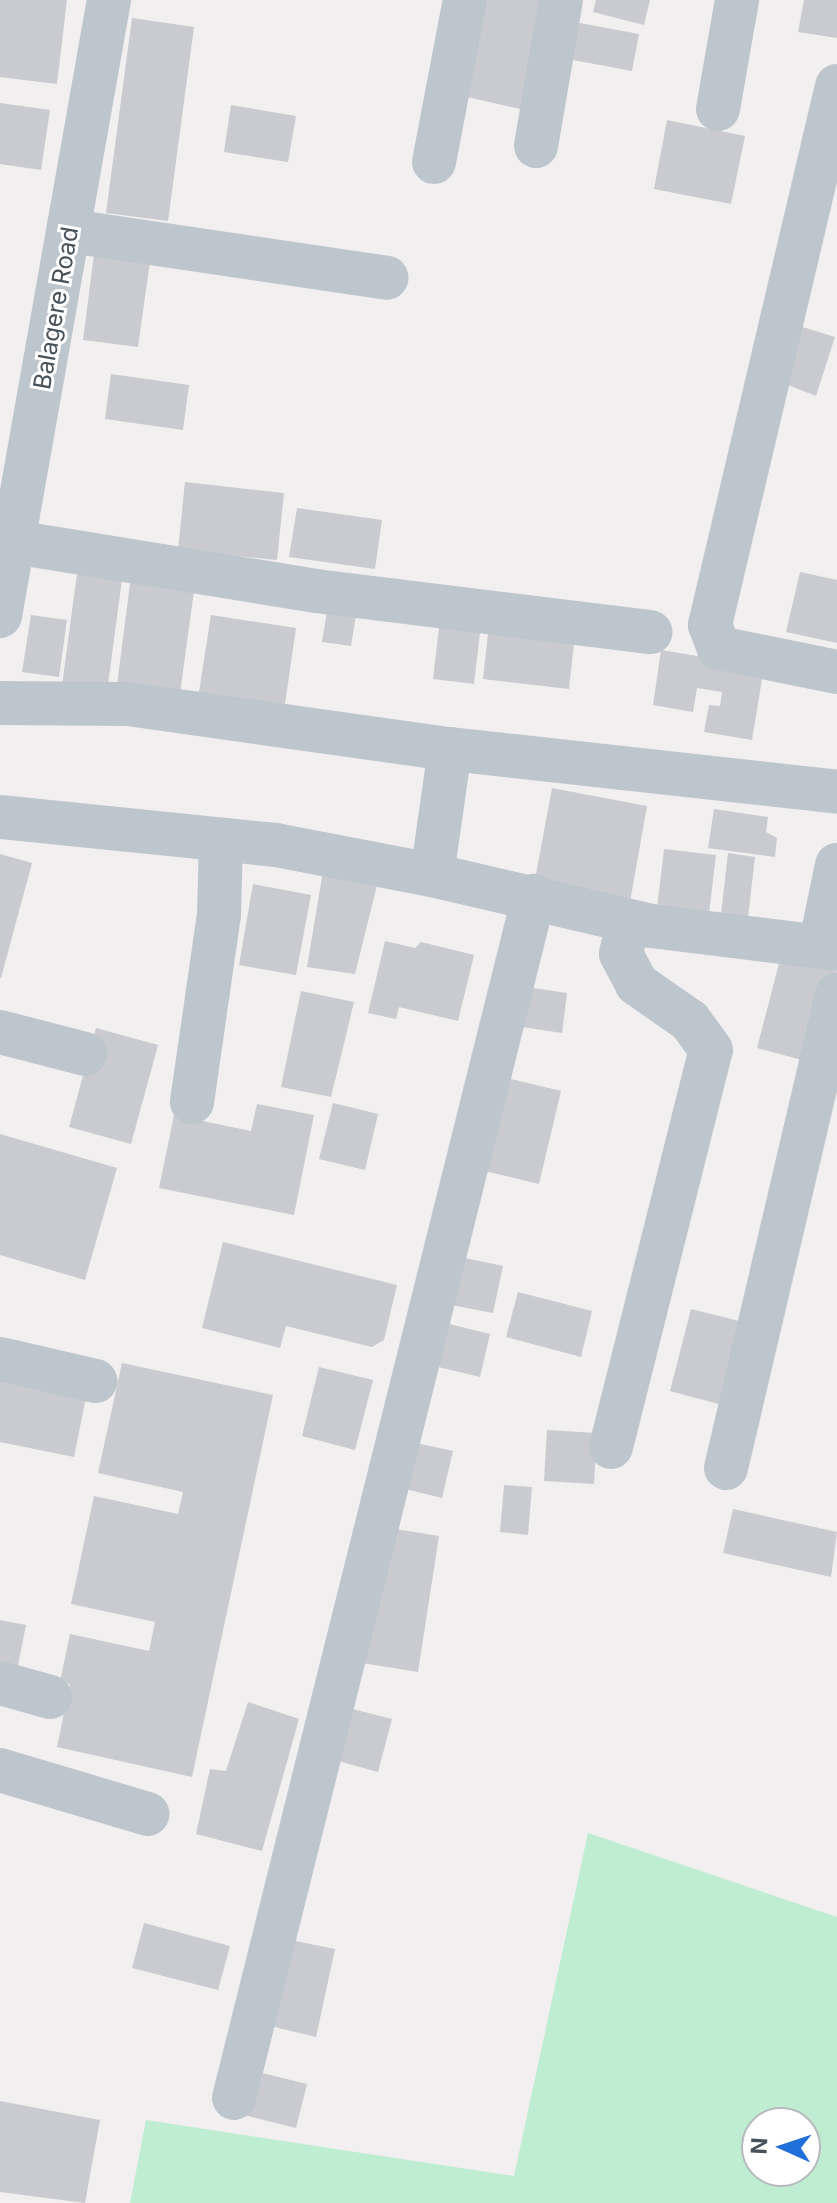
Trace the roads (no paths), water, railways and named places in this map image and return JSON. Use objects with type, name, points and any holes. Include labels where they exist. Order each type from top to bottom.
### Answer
[{"type":"street","name":"Balagere Road","points":[[0,616],[14,542],[12,486],[70,231],[109,0]]},
{"type":"street","points":[[434,162],[465,0]]},
{"type":"street","points":[[536,146],[561,0]]},
{"type":"street","points":[[718,109],[737,0]]},
{"type":"street","points":[[837,86],[710,625],[719,648],[837,672]]},
{"type":"street","points":[[70,231],[387,278]]},
{"type":"street","points":[[14,542],[316,591],[650,632]]},
{"type":"street","points":[[0,703],[128,704],[450,749],[837,792]]},
{"type":"street","points":[[432,875],[450,749]]},
{"type":"street","points":[[0,817],[221,840],[432,875],[534,896],[628,922],[829,948],[837,865]]},
{"type":"street","points":[[192,1102],[219,915],[221,840]]},
{"type":"street","points":[[234,2098],[534,896]]},
{"type":"street","points":[[611,1447],[711,1050],[690,1021],[637,984],[621,954],[628,922]]},
{"type":"street","points":[[726,1468],[837,995]]},
{"type":"street","points":[[0,1032],[85,1054]]},
{"type":"street","points":[[0,1359],[95,1381]]},
{"type":"street","points":[[0,1683],[50,1697]]},
{"type":"street","points":[[0,1770],[148,1814]]}]
